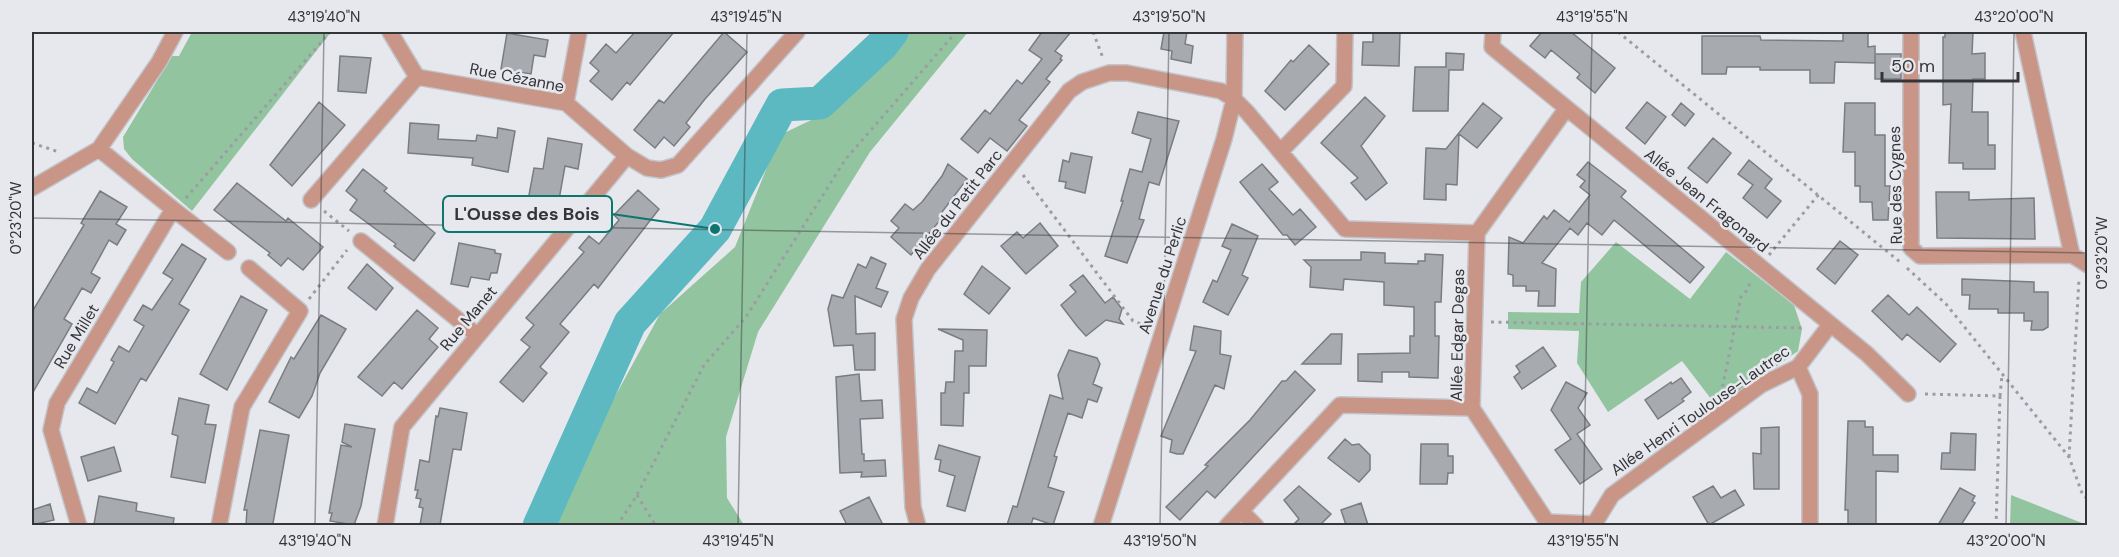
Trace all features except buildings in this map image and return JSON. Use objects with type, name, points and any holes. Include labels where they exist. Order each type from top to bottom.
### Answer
[{"type":"street","points":[[33,188],[99,149],[159,62],[175,32]]},
{"type":"street","points":[[311,200],[417,77],[390,32]]},
{"type":"street","points":[[566,103],[579,32]]},
{"type":"street","name":"Rue Cézanne","points":[[417,77],[566,103],[627,156],[646,168],[662,170],[678,165],[796,32]]},
{"type":"street","name":"Avenue du Perlic","points":[[1101,525],[1164,332],[1234,99],[1235,32]]},
{"type":"street","points":[[1282,150],[1344,86],[1345,32]]},
{"type":"street","name":"Allée Jean Fragonard","points":[[1493,32],[1492,47],[1867,354],[1908,394]]},
{"type":"street","name":"Rue des Cygnes","points":[[1911,32],[1911,248],[1920,256],[2072,255]]},
{"type":"street","points":[[2024,32],[2072,255],[2088,265]]},
{"type":"street","name":"Allée du Petit Parc","points":[[918,525],[913,507],[904,319],[911,298],[928,269],[1069,91],[1092,76],[1127,72],[1221,91],[1234,99]]},
{"type":"street","points":[[1234,99],[1282,150],[1345,229],[1477,233],[1566,109]]},
{"type":"street","points":[[99,149],[228,252]]},
{"type":"street","name":"Rue Manet","points":[[385,525],[402,427],[627,156]]},
{"type":"street","name":"Rue Millet","points":[[79,525],[51,430],[57,402],[173,209]]},
{"type":"street","name":"Allée Edgar Degas","points":[[1477,233],[1472,408],[1547,522],[1593,525]]},
{"type":"street","points":[[355,242],[477,335]]},
{"type":"street","points":[[219,525],[242,407],[300,311],[249,268]]},
{"type":"street","name":"Allée Henri Toulouse-Lautrec","points":[[1593,525],[1612,495],[1761,385],[1798,366],[1830,325]]},
{"type":"street","points":[[1798,366],[1810,394],[1810,525]]},
{"type":"street","points":[[1227,525],[1340,405],[1472,408]]},
{"type":"street","points":[[1241,511],[1256,525]]},
{"type":"path","points":[[173,209],[195,192],[330,32]]},
{"type":"path","points":[[617,525],[637,495],[704,365],[746,317],[845,160],[956,32]]},
{"type":"path","points":[[1093,32],[1109,73]]},
{"type":"path","points":[[1618,32],[1883,247],[1946,304],[2069,457],[2083,496],[2088,498]]},
{"type":"path","points":[[1029,179],[1133,321],[1164,332]]},
{"type":"path","points":[[300,311],[355,242],[311,200]]},
{"type":"path","points":[[2069,457],[2079,279]]},
{"type":"path","points":[[1474,321],[1802,329],[1830,325]]},
{"type":"path","points":[[1717,419],[1734,327]]},
{"type":"path","points":[[1996,525],[2002,375]]},
{"type":"path","points":[[1908,394],[2000,396]]},
{"type":"path","points":[[637,495],[656,525]]},
{"type":"green space","points":[[192,32],[331,32],[192,211],[132,159],[124,149],[123,137],[172,56],[179,56]]},
{"type":"green space","points":[[900,32],[968,32],[870,152],[758,332],[726,437],[727,498],[744,525],[557,525],[600,424],[660,314],[735,247],[780,135],[832,110]]},
{"type":"green space","points":[[1616,242],[1690,299],[1726,252],[1794,305],[1802,329],[1798,351],[1718,408],[1682,361],[1608,412],[1577,363],[1579,331],[1508,329],[1508,312],[1579,313],[1581,282]]},
{"type":"green space","points":[[2011,495],[2087,525],[2010,525]]},
{"type":"waterway","points":[[539,526],[630,323],[715,229],[782,105],[820,103],[882,45],[892,32]]},
{"type":"place","name":"L'Ousse des Bois","points":[[715,229]]}]
